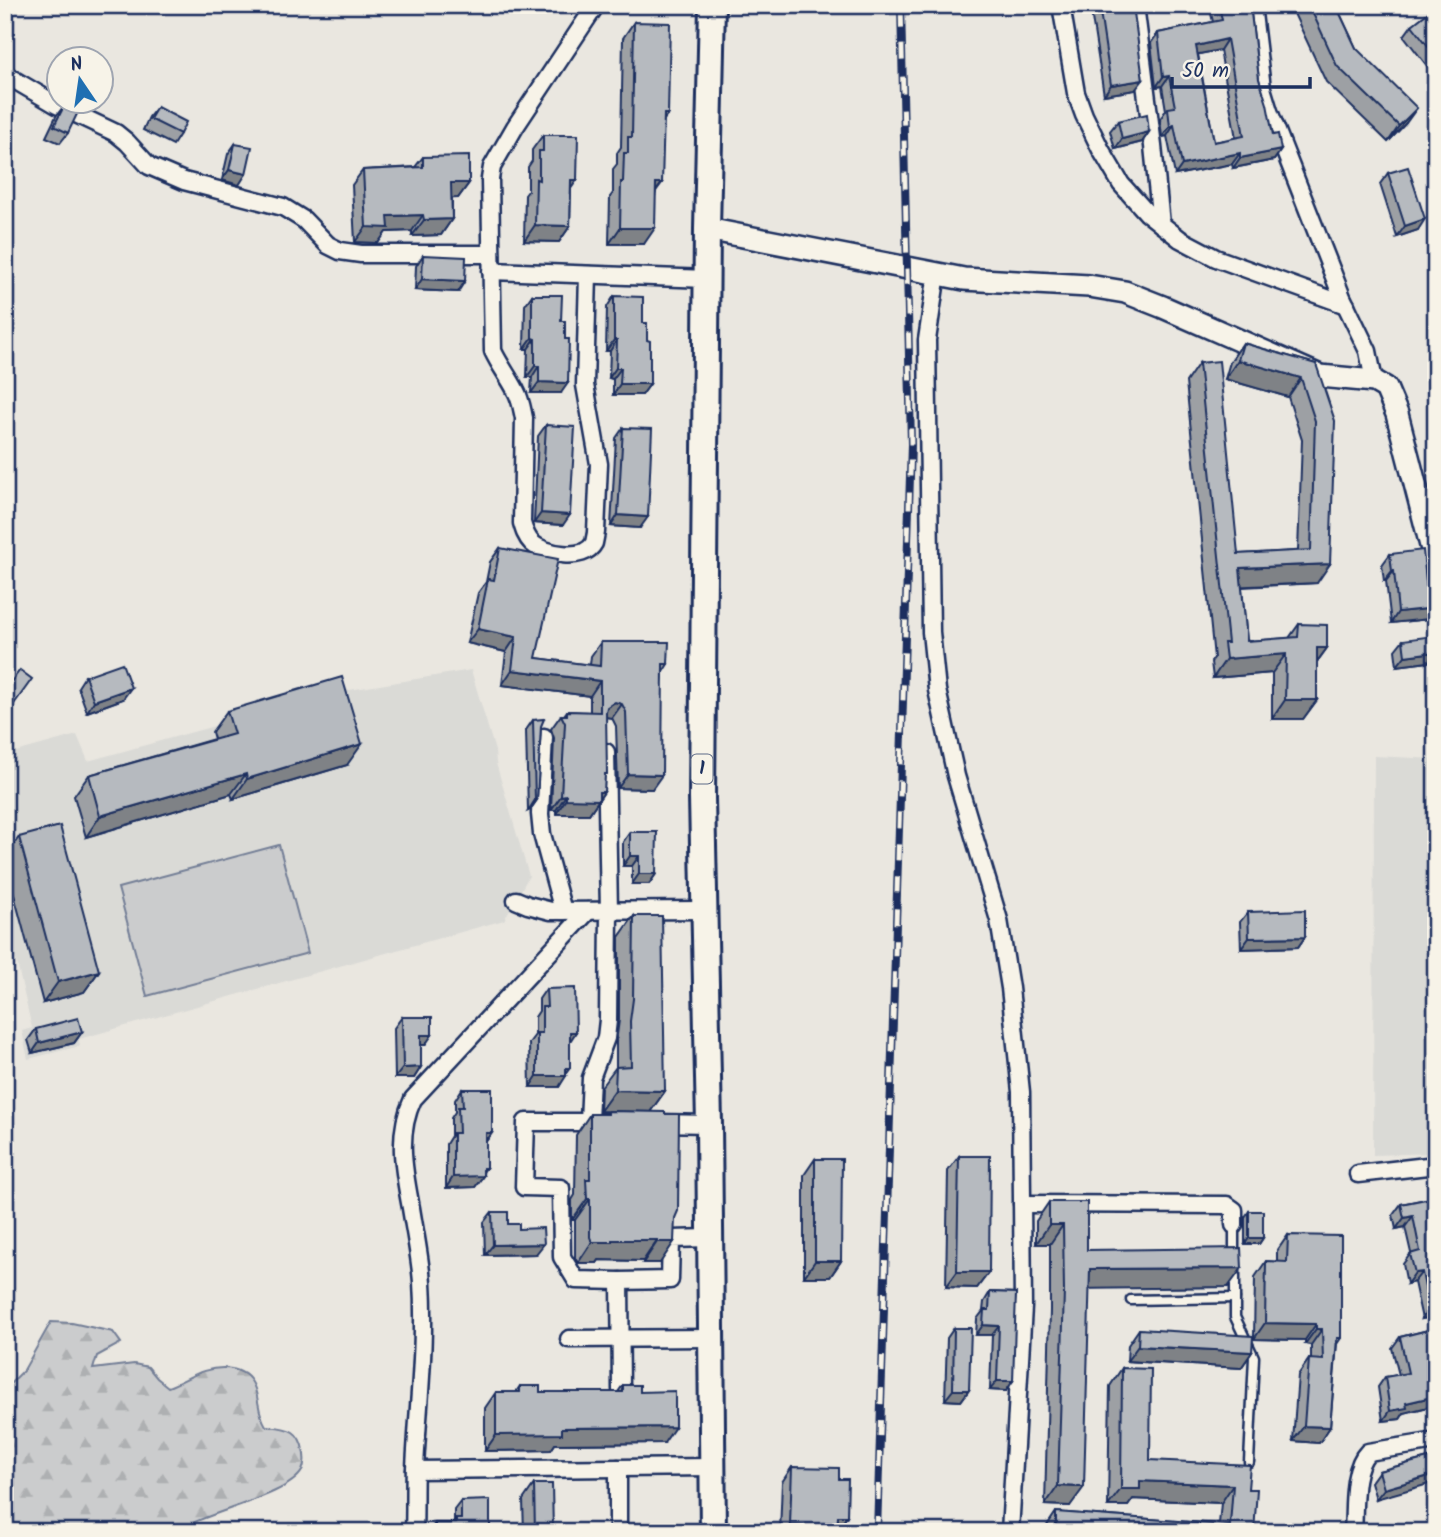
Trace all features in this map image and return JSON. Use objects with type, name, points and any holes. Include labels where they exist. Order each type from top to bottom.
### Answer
[{"type":"main road","name":"1","points":[[712,5],[706,279],[702,798],[709,1124],[713,1532]]},
{"type":"main road","points":[[707,229],[964,279],[1089,286],[1125,292],[1320,376],[1374,381],[1386,388],[1397,414],[1436,565]]},
{"type":"street","points":[[588,275],[585,385],[599,464],[596,532],[594,543],[587,551],[566,554],[550,552],[529,541],[522,523],[522,404],[493,351],[490,179],[492,167],[515,127],[596,5]]},
{"type":"street","points":[[1061,5],[1076,93],[1084,115],[1121,184],[1147,213],[1180,239],[1216,258],[1346,305]]},
{"type":"street","points":[[1135,5],[1161,224]]},
{"type":"street","points":[[1252,5],[1262,88],[1269,111],[1346,305],[1368,351],[1374,381]]},
{"type":"street","points":[[5,73],[57,104],[116,133],[149,166],[184,181],[283,207],[304,220],[328,244],[340,251],[491,263],[588,275],[706,279]]},
{"type":"street","points":[[937,273],[927,340],[933,655],[937,690],[956,776],[999,919],[1010,988],[1021,1092],[1023,1307],[1010,1532]]},
{"type":"street","points":[[544,737],[540,814],[542,834],[563,911]]},
{"type":"street","points":[[589,1121],[591,1078],[606,1038],[608,1020],[606,740]]},
{"type":"street","points":[[516,900],[551,911],[704,910]]},
{"type":"street","points":[[414,1532],[422,1284],[404,1168],[403,1126],[406,1113],[413,1099],[588,911]]},
{"type":"street","points":[[616,1122],[526,1122],[524,1187],[561,1188],[562,1256],[576,1280],[670,1280],[671,1239],[710,1238]]},
{"type":"street","points":[[642,1122],[709,1124]]},
{"type":"street","points":[[1358,1174],[1436,1165]]},
{"type":"street","points":[[1022,1204],[1227,1205],[1234,1210],[1234,1225]]},
{"type":"street","points":[[620,1282],[621,1390]]},
{"type":"street","points":[[569,1339],[711,1338]]},
{"type":"street","points":[[1353,1532],[1357,1472],[1361,1459],[1368,1452],[1436,1441]]},
{"type":"street","points":[[415,1470],[712,1467]]},
{"type":"street","points":[[618,1468],[618,1532]]},
{"type":"lane","points":[[1234,1225],[1235,1317],[1254,1357],[1249,1461]]},
{"type":"lane","points":[[1131,1300],[1235,1298]]},
{"type":"shaded area","points":[[471,670],[529,876],[504,920],[79,1039],[80,1046],[28,1059],[22,1031],[32,1028],[5,912],[5,755],[77,735],[88,761],[337,692]]},
{"type":"shaded area","points":[[1374,756],[1436,759],[1436,1153],[1373,1155]]},
{"type":"green space","points":[[279,845],[308,953],[147,996],[118,888]]},
{"type":"green space","points":[[51,1322],[72,1323],[113,1332],[121,1343],[97,1356],[93,1369],[134,1364],[148,1367],[168,1387],[212,1369],[227,1368],[241,1372],[252,1382],[266,1426],[287,1429],[298,1437],[304,1455],[302,1471],[280,1489],[176,1532],[5,1532],[5,1389],[24,1370]]},
{"type":"building","points":[[1099,5],[1133,5],[1143,80],[1111,85]]},
{"type":"building","points":[[1219,5],[1250,5],[1259,79],[1273,135],[1278,134],[1281,150],[1240,158],[1240,153],[1182,165],[1174,125],[1170,127],[1168,108],[1175,107],[1169,76],[1163,77],[1158,33],[1222,20]],"holes":[[[1227,39],[1244,136],[1214,142],[1196,46]]]},
{"type":"building","points":[[1309,5],[1336,5],[1356,48],[1417,108],[1399,126],[1337,66]]},
{"type":"building","points":[[1430,11],[1436,19],[1436,56],[1412,25]]},
{"type":"building","points":[[634,22],[670,23],[668,114],[664,114],[662,183],[656,183],[655,228],[620,228],[624,153],[628,153],[628,137],[632,137]]},
{"type":"building","points":[[157,107],[186,122],[180,134],[150,119]]},
{"type":"building","points":[[1147,114],[1149,132],[1122,139],[1118,121]]},
{"type":"building","points":[[59,116],[76,116],[68,133],[54,126]]},
{"type":"building","points":[[543,135],[578,135],[577,180],[571,180],[570,226],[535,225],[536,179],[539,180],[539,151],[543,151]]},
{"type":"building","points":[[235,144],[252,147],[246,174],[229,170]]},
{"type":"building","points":[[469,156],[469,183],[451,183],[452,219],[424,220],[423,215],[388,216],[389,228],[366,227],[363,170],[423,167],[423,157]]},
{"type":"building","points":[[1408,167],[1425,219],[1405,226],[1388,173]]},
{"type":"building","points":[[423,255],[466,257],[465,281],[422,279]]},
{"type":"building","points":[[532,295],[562,295],[561,321],[565,321],[565,339],[569,339],[568,383],[539,382],[539,366],[535,366],[535,339],[532,338]]},
{"type":"building","points":[[614,296],[643,297],[643,323],[647,323],[647,340],[650,341],[650,384],[620,384],[621,368],[616,368],[617,340],[614,340]]},
{"type":"building","points":[[1243,343],[1316,364],[1335,421],[1330,564],[1240,568],[1247,641],[1298,637],[1299,624],[1327,625],[1327,648],[1317,648],[1317,700],[1285,700],[1286,654],[1226,659],[1224,643],[1228,643],[1199,363],[1219,361],[1238,554],[1311,550],[1315,421],[1301,378],[1238,360]]},
{"type":"building","points":[[546,425],[575,427],[570,515],[541,513]]},
{"type":"building","points":[[623,428],[652,429],[648,517],[618,515]]},
{"type":"building","points":[[500,548],[558,559],[536,658],[600,666],[601,642],[669,642],[668,664],[663,664],[662,775],[628,774],[626,712],[622,704],[615,702],[607,707],[606,712],[607,774],[604,792],[599,792],[599,800],[566,799],[566,795],[561,796],[565,723],[561,715],[567,715],[567,711],[600,712],[600,681],[512,670],[516,637],[478,629],[488,579],[494,580]]},
{"type":"building","points":[[1423,550],[1427,593],[1434,592],[1436,608],[1398,612],[1390,554]]},
{"type":"building","points":[[1433,636],[1435,652],[1405,656],[1403,640]]},
{"type":"building","points":[[122,663],[131,688],[94,701],[85,676]]},
{"type":"building","points":[[20,670],[32,679],[9,711],[5,709],[5,690]]},
{"type":"building","points":[[342,677],[362,744],[247,779],[246,774],[100,816],[89,775],[234,734],[227,711]]},
{"type":"building","points":[[544,719],[541,726],[535,800],[533,720]]},
{"type":"building","points":[[60,826],[99,971],[58,982],[19,837]]},
{"type":"building","points":[[630,832],[657,832],[656,874],[639,874],[639,856],[630,856]]},
{"type":"building","points":[[1305,910],[1305,937],[1249,938],[1248,912]]},
{"type":"building","points":[[634,916],[662,916],[665,1091],[615,1090],[616,1067],[631,1066]]},
{"type":"building","points":[[575,988],[576,1032],[570,1032],[570,1068],[566,1068],[566,1076],[537,1076],[537,1033],[542,1033],[542,1007],[547,1007],[546,989]]},
{"type":"building","points":[[402,1017],[432,1017],[432,1035],[421,1035],[421,1067],[403,1068]]},
{"type":"building","points":[[78,1018],[82,1032],[39,1043],[36,1029]]},
{"type":"building","points":[[462,1089],[492,1089],[492,1133],[486,1133],[486,1168],[483,1168],[483,1176],[453,1177],[453,1133],[459,1133],[458,1107],[463,1107]]},
{"type":"building","points":[[608,1111],[679,1114],[678,1211],[674,1242],[592,1242],[586,1179],[590,1179],[590,1114],[608,1114]]},
{"type":"building","points":[[959,1156],[990,1156],[989,1272],[957,1272]]},
{"type":"building","points":[[815,1159],[842,1159],[841,1261],[815,1261]]},
{"type":"building","points":[[1436,1197],[1436,1307],[1429,1308],[1422,1272],[1415,1273],[1410,1254],[1420,1251],[1413,1216],[1404,1218],[1401,1204]]},
{"type":"building","points":[[1049,1202],[1087,1202],[1087,1250],[1241,1248],[1242,1268],[1090,1269],[1084,1487],[1058,1486],[1064,1291],[1063,1225],[1049,1225]]},
{"type":"building","points":[[1249,1211],[1263,1211],[1263,1238],[1249,1238]]},
{"type":"building","points":[[492,1212],[508,1212],[508,1224],[519,1224],[519,1229],[543,1228],[544,1244],[493,1245]]},
{"type":"building","points":[[1288,1235],[1341,1236],[1341,1338],[1337,1338],[1330,1427],[1304,1426],[1309,1359],[1323,1360],[1322,1329],[1316,1329],[1316,1324],[1265,1323],[1266,1261],[1287,1262]]},
{"type":"building","points":[[990,1292],[1016,1293],[1013,1381],[997,1381],[999,1326],[983,1325],[984,1310],[989,1310]]},
{"type":"building","points":[[954,1328],[971,1328],[969,1390],[953,1390]]},
{"type":"building","points":[[1436,1328],[1436,1396],[1406,1403],[1407,1408],[1390,1411],[1385,1377],[1408,1373],[1400,1337]]},
{"type":"building","points":[[1139,1329],[1253,1336],[1252,1352],[1138,1346]]},
{"type":"building","points":[[1122,1368],[1151,1369],[1150,1460],[1250,1465],[1248,1489],[1257,1489],[1254,1532],[1056,1532],[1056,1512],[1230,1525],[1233,1485],[1140,1481],[1140,1489],[1121,1489]]},
{"type":"building","points":[[623,1385],[640,1385],[640,1392],[675,1391],[675,1427],[562,1428],[562,1434],[496,1435],[496,1392],[520,1392],[520,1386],[540,1386],[540,1392],[623,1392]]},
{"type":"building","points":[[1436,1456],[1436,1474],[1384,1489],[1379,1471]]},
{"type":"building","points":[[792,1467],[839,1468],[839,1479],[848,1479],[847,1516],[838,1516],[837,1532],[816,1532],[816,1526],[790,1525]]},
{"type":"building","points":[[534,1484],[552,1484],[553,1532],[535,1532]]},
{"type":"building","points":[[490,1500],[490,1532],[435,1532],[435,1523],[456,1523],[456,1519],[461,1519],[461,1501]]},
{"type":"railway","points":[[877,1532],[911,444],[901,5]]}]
